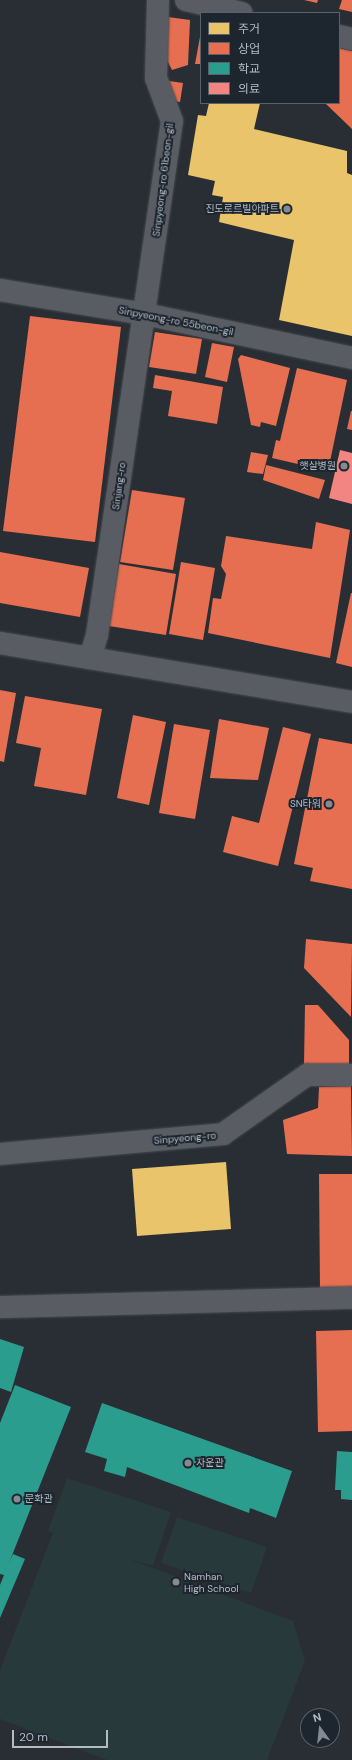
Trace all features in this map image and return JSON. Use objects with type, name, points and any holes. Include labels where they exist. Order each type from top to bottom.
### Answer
[{"type":"street","name":"Sinpyeong-ro 61beon-gil","points":[[145,314],[172,121],[156,78],[158,0]]},
{"type":"street","points":[[186,0],[238,12]]},
{"type":"street","points":[[340,36],[352,39]]},
{"type":"street","name":"Sinpyeong-ro 55beon-gil","points":[[0,290],[145,314],[352,358]]},
{"type":"street","name":"Sinjang-ro","points":[[90,658],[97,635],[145,314]]},
{"type":"street","points":[[0,643],[352,702]]},
{"type":"street","name":"Sinpyeong-ro","points":[[0,1154],[223,1134],[307,1075],[352,1075]]},
{"type":"street","points":[[0,1307],[352,1298]]},
{"type":"shaded area","points":[[67,1478],[171,1512],[153,1566],[129,1559],[293,1621],[305,1661],[267,1760],[107,1760],[0,1719],[0,1670],[53,1533],[48,1531]]},
{"type":"shaded area","points":[[177,1517],[267,1547],[251,1593],[161,1563]]},
{"type":"building: 주거","name":"진도로르빌아파트","points":[[209,104],[260,104],[254,129],[347,151],[347,173],[352,175],[352,336],[279,320],[294,240],[219,222],[223,197],[212,195],[215,181],[188,175],[198,115],[206,116]]},
{"type":"building: 주거","points":[[226,1162],[231,1229],[137,1236],[132,1169]]},
{"type":"building: 상업","points":[[304,0],[318,0],[317,3]]},
{"type":"building: 상업","points":[[342,0],[352,0],[352,12],[339,9]]},
{"type":"building: 상업","points":[[168,17],[190,20],[188,65],[172,70],[164,54]]},
{"type":"building: 상업","points":[[200,37],[200,64],[195,64]]},
{"type":"building: 상업","points":[[340,48],[352,51],[352,129],[326,104],[340,104]]},
{"type":"building: 상업","points":[[162,80],[183,83],[180,102],[166,100]]},
{"type":"building: 상업","points":[[30,316],[121,327],[95,542],[3,531]]},
{"type":"building: 상업","points":[[155,332],[202,339],[196,374],[149,367]]},
{"type":"building: 상업","points":[[212,343],[234,347],[227,382],[205,377]]},
{"type":"building: 상업","points":[[241,355],[290,368],[276,426],[261,422],[260,427],[251,425],[238,359]]},
{"type":"building: 상업","points":[[297,368],[347,380],[328,471],[272,458],[276,440],[280,441]]},
{"type":"building: 상업","points":[[155,375],[223,387],[217,424],[168,416],[172,391],[153,388]]},
{"type":"building: 상업","points":[[352,411],[352,430],[347,429]]},
{"type":"building: 상업","points":[[251,452],[268,455],[263,474],[247,472]]},
{"type":"building: 상업","points":[[266,465],[325,480],[319,499],[263,480]]},
{"type":"building: 상업","points":[[132,490],[185,498],[173,570],[120,562]]},
{"type":"building: 상업","points":[[316,522],[350,530],[330,658],[208,633],[213,598],[221,599],[226,574],[221,566],[226,536],[312,549]]},
{"type":"building: 상업","points":[[0,552],[89,568],[80,617],[0,603]]},
{"type":"building: 상업","points":[[181,562],[215,568],[203,640],[169,634]]},
{"type":"building: 상업","points":[[119,564],[176,574],[166,635],[109,626]]},
{"type":"building: 상업","points":[[352,593],[352,667],[336,663]]},
{"type":"building: 상업","points":[[0,690],[16,693],[4,762],[0,761]]},
{"type":"building: 상업","points":[[25,696],[102,709],[86,795],[34,786],[41,748],[16,743]]},
{"type":"building: 상업","points":[[133,715],[166,722],[149,805],[117,798]]},
{"type":"building: 상업","points":[[219,719],[269,728],[258,780],[210,778]]},
{"type":"building: 상업","points":[[174,724],[210,730],[195,819],[159,813]]},
{"type":"building: 상업","points":[[283,727],[311,734],[278,866],[223,852],[232,816],[259,823]]},
{"type":"building: 상업","name":"SN타워","points":[[319,738],[352,744],[352,889],[310,881],[313,868],[294,864]]},
{"type":"building: 상업","points":[[306,939],[352,944],[351,1017],[304,968]]},
{"type":"building: 상업","points":[[305,1005],[318,1005],[349,1040],[349,1066],[304,1065]]},
{"type":"building: 상업","points":[[351,1086],[352,1156],[287,1154],[283,1120],[318,1108],[319,1087]]},
{"type":"building: 상업","points":[[319,1174],[352,1174],[352,1288],[320,1289]]},
{"type":"building: 상업","points":[[352,1330],[352,1431],[318,1432],[316,1331]]},
{"type":"building: 학교","points":[[0,1339],[24,1347],[11,1392],[0,1388]]},
{"type":"building: 학교","name":"문화관","points":[[15,1385],[71,1407],[9,1563],[13,1554],[25,1559],[0,1618],[0,1585],[4,1575],[0,1574],[0,1423]]},
{"type":"building: 학교","name":"자운관","points":[[102,1403],[292,1471],[276,1518],[250,1508],[249,1513],[127,1467],[125,1477],[104,1471],[107,1459],[85,1452]]},
{"type":"building: 학교","points":[[337,1451],[352,1452],[352,1500],[341,1499],[341,1490],[335,1490]]},
{"type":"building: 의료","name":"햇살병원","points":[[340,450],[352,453],[352,504],[329,498]]},
{"type":"place","name":"진도로르빌아파트","points":[[287,209]]},
{"type":"place","name":"햇살병원","points":[[344,466]]},
{"type":"place","name":"SN타워","points":[[329,804]]},
{"type":"place","name":"자운관","points":[[188,1463]]},
{"type":"place","name":"문화관","points":[[17,1499]]},
{"type":"place","name":"Namhan High School","points":[[176,1582]]}]
